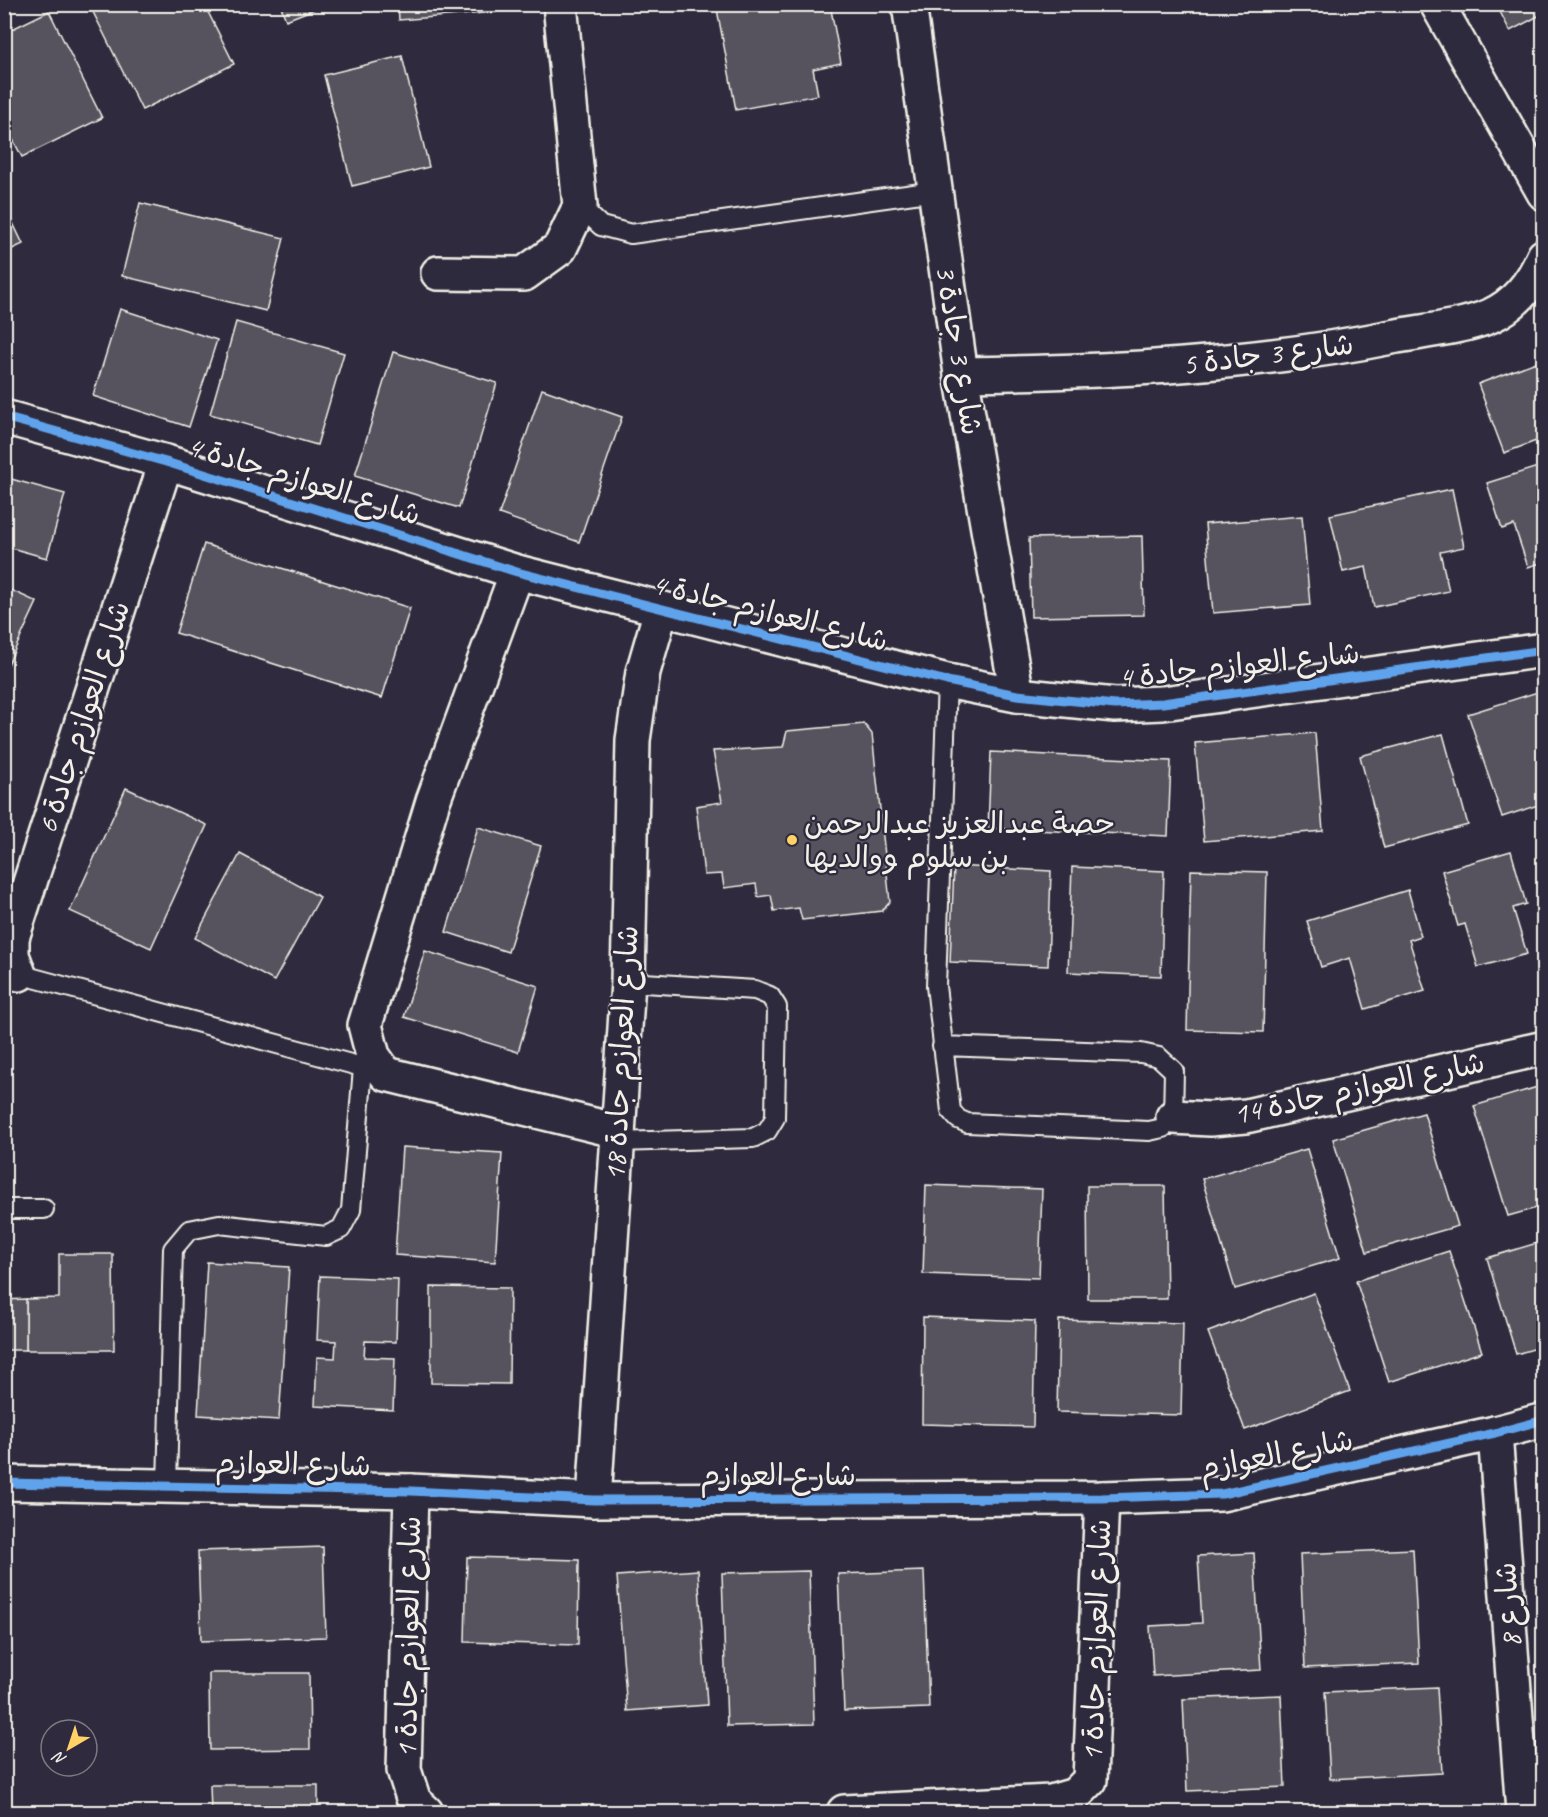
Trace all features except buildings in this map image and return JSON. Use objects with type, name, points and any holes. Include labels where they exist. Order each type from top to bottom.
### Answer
[{"type":"street","points":[[438,273],[524,273],[560,248],[580,206],[560,4]]},
{"type":"street","name":"شارع 3 جادة 3","points":[[909,4],[962,374],[1017,694]]},
{"type":"street","points":[[1437,4],[1544,193]]},
{"type":"street","name":"شارع 3 جادة 5","points":[[962,374],[1043,373],[1208,363],[1371,342],[1473,323],[1492,315],[1518,297],[1541,268]]},
{"type":"street","name":"شارع العوازم جادة 4","points":[[4,417],[166,462],[517,572],[947,681],[1017,694],[1115,705],[1163,703],[1544,650]]},
{"type":"street","name":"شارع العوازم جادة 6","points":[[19,974],[12,955],[12,938],[166,462]]},
{"type":"street","points":[[517,572],[433,801],[365,1025],[373,1056],[374,1071],[617,1136]]},
{"type":"street","name":"شارع العوازم جادة 18","points":[[594,1500],[628,982],[633,740],[643,672],[661,610]]},
{"type":"street","name":"شارع العوازم جادة 14","points":[[1173,1117],[1210,1119],[1246,1116],[1544,1048]]},
{"type":"street","name":"شارع العوازم","points":[[4,1483],[411,1491],[594,1500],[1102,1498],[1222,1494],[1495,1433],[1544,1419]]},
{"type":"street","name":"شارع 8","points":[[1495,1433],[1529,1793]]},
{"type":"street","name":"شارع العوازم جادة 1","points":[[411,1491],[404,1770],[414,1801],[426,1812]]},
{"type":"street","name":"شارع العوازم جادة 1","points":[[844,1812],[1051,1802],[1074,1795],[1090,1780],[1102,1498]]},
{"type":"lane","points":[[580,206],[601,226],[631,234],[935,191]]},
{"type":"lane","points":[[942,1046],[1141,1053],[1159,1057],[1174,1071],[1173,1117],[1163,1128],[1149,1131],[967,1123],[958,1119],[951,1111],[942,1046],[936,986],[947,681]]},
{"type":"lane","points":[[19,974],[374,1071],[351,1210],[341,1229],[326,1236],[219,1224],[189,1230],[173,1249],[167,1486]]},
{"type":"lane","points":[[617,1136],[753,1138],[767,1131],[775,1118],[777,1007],[770,996],[755,990],[628,982]]},
{"type":"lane","points":[[4,1209],[44,1209]]},
{"type":"cycle path","points":[[4,417],[166,462],[517,572],[947,681],[1017,695],[1115,705],[1163,703],[1544,650]]},
{"type":"cycle path","points":[[4,1483],[411,1491],[594,1500],[1102,1498],[1222,1494],[1544,1420]]},
{"type":"place","name":"حصة عبدالعزيز عبدالرحمن بن سلوم ووالديها","points":[[792,840]]}]
